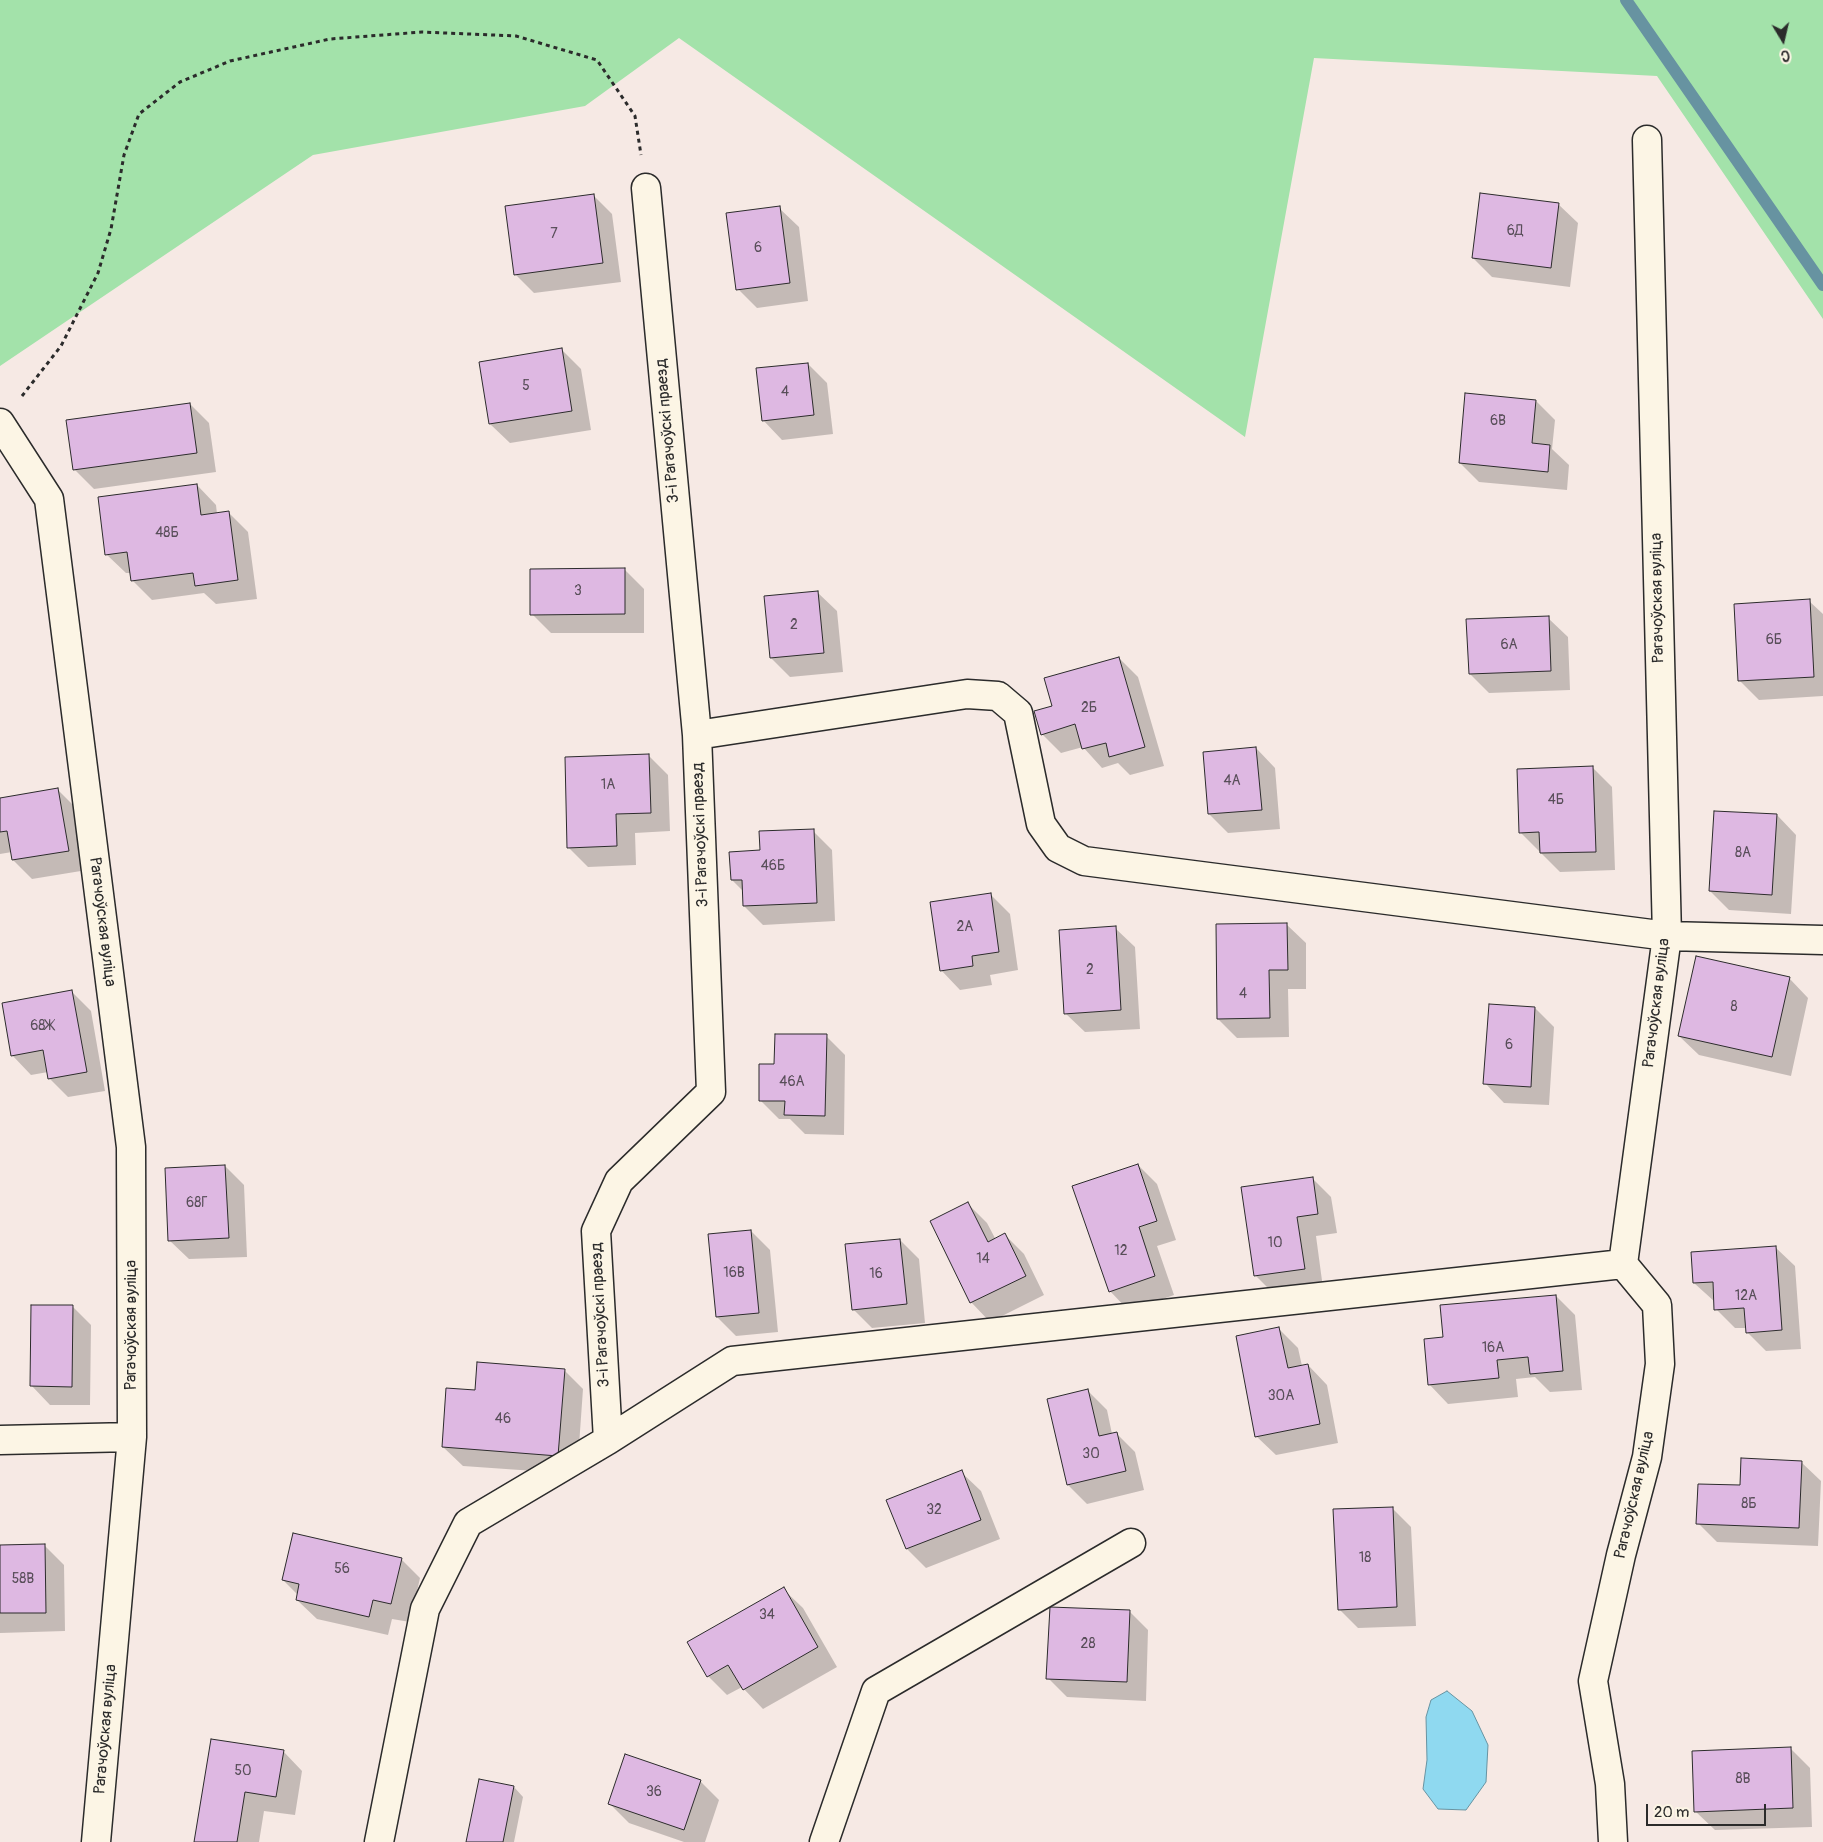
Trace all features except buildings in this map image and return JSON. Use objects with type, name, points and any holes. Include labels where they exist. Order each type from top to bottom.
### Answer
[{"type":"street","name":"Рагачоўская вуліца","points":[[1613,1842],[1610,1784],[1593,1682],[1621,1555],[1647,1457],[1660,1364],[1657,1305],[1623,1264],[1667,936],[1647,140]]},
{"type":"street","name":"3-і Рагачоўскі праезд","points":[[608,1440],[596,1230],[619,1181],[711,1092],[697,735],[646,188]]},
{"type":"street","name":"Рагачоўская вуліца","points":[[1,423],[49,499],[131,1147],[132,1437],[96,1842]]},
{"type":"street","points":[[697,735],[967,694],[998,696],[1018,712],[1042,824],[1058,848],[1084,861],[1667,936],[1823,940]]},
{"type":"street","points":[[379,1842],[425,1609],[468,1523],[608,1440],[732,1360],[1623,1264]]},
{"type":"street","points":[[0,1440],[132,1437]]},
{"type":"street","points":[[824,1842],[876,1691],[1131,1543]]},
{"type":"path","points":[[1,423],[61,346],[98,273],[111,229],[124,155],[139,114],[180,82],[230,61],[330,40],[422,32],[516,36],[588,57],[597,60],[635,116],[646,188]]},
{"type":"green space","points":[[0,0],[1823,0],[1823,319],[1657,76],[1314,58],[1245,437],[679,38],[585,106],[313,155],[0,366]]},
{"type":"water","points":[[1447,1691],[1472,1711],[1488,1745],[1486,1782],[1466,1810],[1438,1809],[1423,1789],[1427,1760],[1426,1717],[1431,1700]]},
{"type":"waterway","points":[[1626,0],[1823,285]]}]
